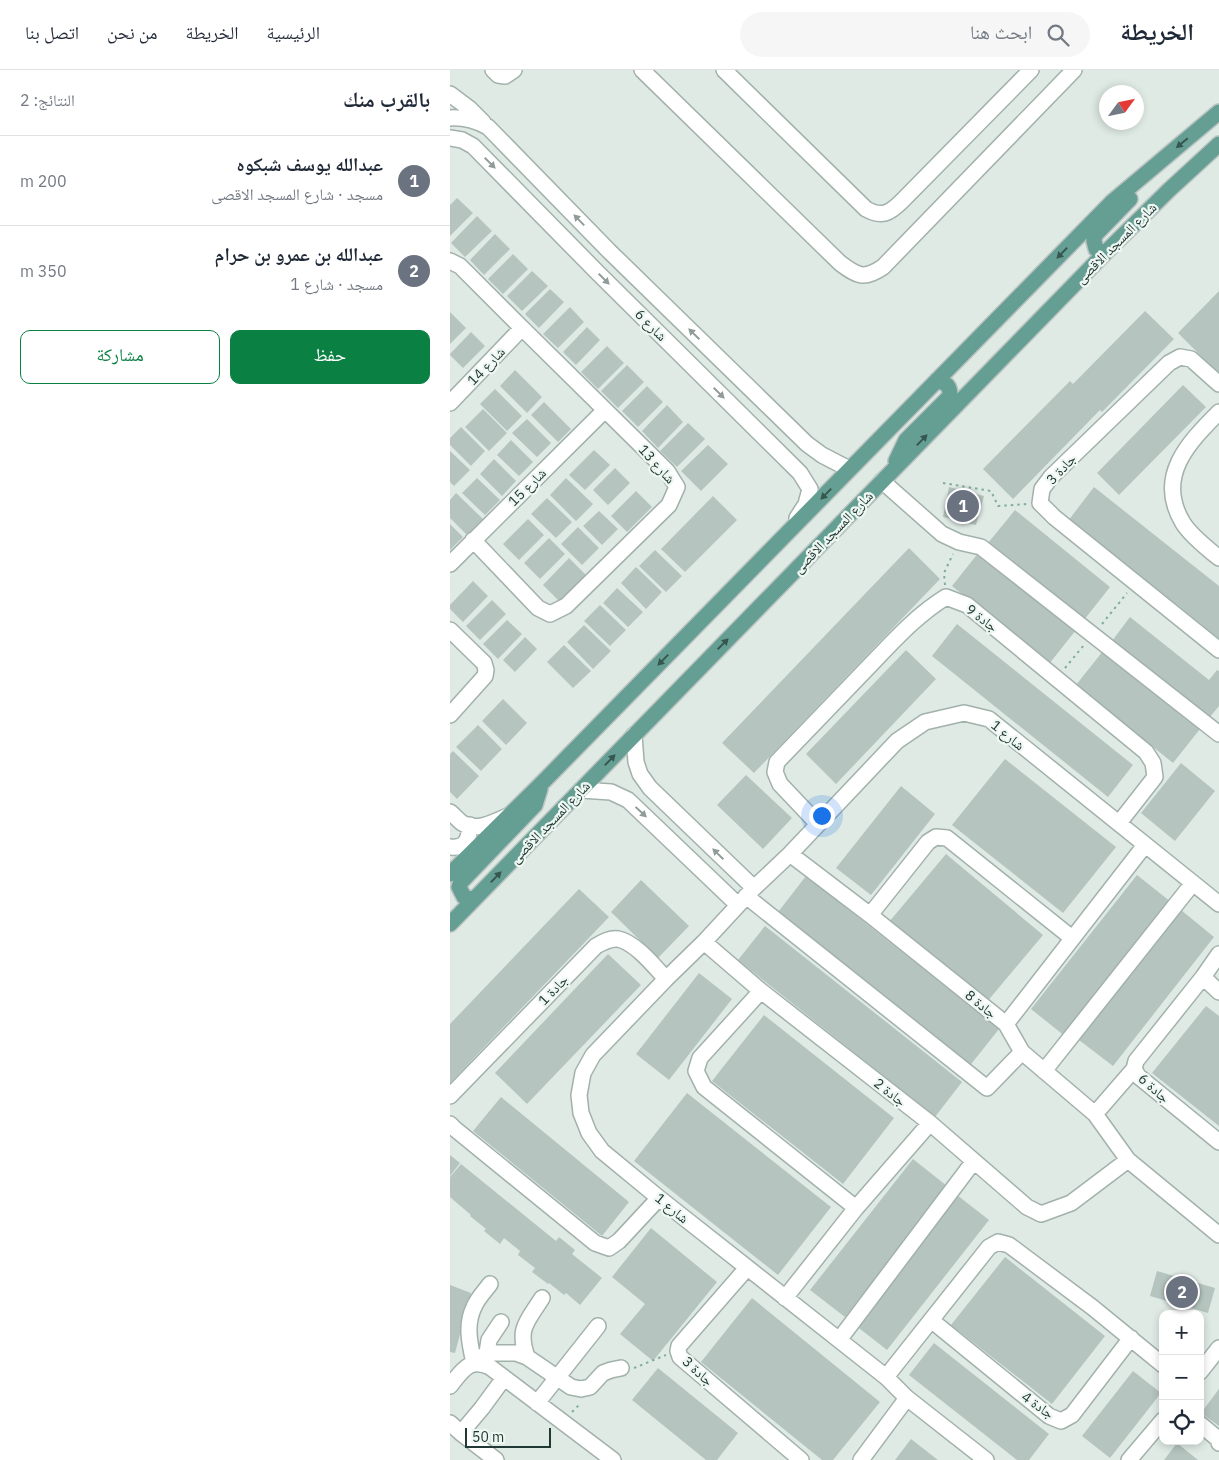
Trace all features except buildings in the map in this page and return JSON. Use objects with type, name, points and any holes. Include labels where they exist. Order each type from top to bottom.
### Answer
[{"type":"main road","points":[[450,874],[542,783],[1112,202],[1219,112]]},
{"type":"main road","name":"شارع المسجد الاقصى","points":[[450,924],[1105,253],[1219,144]]},
{"type":"main road","points":[[1105,253],[1096,249],[1095,235],[1133,195],[1136,181]]},
{"type":"main road","points":[[887,476],[906,440],[950,396],[950,389],[946,384],[937,380]]},
{"type":"main road","points":[[475,898],[469,899],[464,897],[459,887],[461,882],[535,805],[542,783]]},
{"type":"street","points":[[493,70],[505,76],[514,70]]},
{"type":"street","points":[[642,70],[840,263],[858,275],[871,274],[883,266],[1074,70]]},
{"type":"street","points":[[724,70],[866,209],[882,214],[889,212],[902,201],[1031,70]]},
{"type":"street","points":[[450,94],[470,109],[488,127]]},
{"type":"street","name":"شارع 6","points":[[450,118],[470,119],[488,127],[609,251],[790,428],[822,455],[849,469]]},
{"type":"street","name":"شارع 6","points":[[450,138],[462,140],[473,146],[800,473],[810,489],[806,504],[788,532]]},
{"type":"street","name":"شارع 13","points":[[450,260],[460,266],[667,471],[677,487],[669,505],[566,606],[550,614],[538,608],[473,540]]},
{"type":"street","name":"شارع 14","points":[[450,403],[522,328]]},
{"type":"street","name":"جادة 3","points":[[1040,503],[1042,489],[1051,477],[1168,363],[1180,357],[1191,359],[1219,384]]},
{"type":"street","name":"شارع 15","points":[[450,564],[605,410]]},
{"type":"street","points":[[1219,412],[1197,434],[1181,455],[1172,482],[1174,502],[1183,524],[1219,558]]},
{"type":"street","points":[[773,446],[790,428]]},
{"type":"street","points":[[887,476],[942,534],[959,542],[981,547],[1219,734]]},
{"type":"street","points":[[1040,503],[1069,529],[1219,650]]},
{"type":"street","points":[[818,824],[780,784],[774,772],[777,762],[918,617],[946,597]]},
{"type":"street","name":"جادة 9","points":[[946,597],[967,605],[1146,752],[1152,763],[1155,777],[1119,823]]},
{"type":"street","points":[[450,630],[484,663],[486,670],[486,676],[450,715]]},
{"type":"street","name":"شارع 1","points":[[986,1460],[908,1398],[886,1377],[602,1151],[590,1133],[581,1113],[579,1095],[583,1074],[593,1055],[704,942],[746,896],[790,854],[897,742],[925,722],[964,713],[989,719],[1219,904]]},
{"type":"street","points":[[634,735],[636,762],[640,774],[650,788],[746,896]]},
{"type":"street","points":[[581,790],[611,792],[628,800],[694,862],[746,896],[987,1088],[1022,1052]]},
{"type":"street","points":[[450,812],[462,823],[480,826],[491,824],[509,815]]},
{"type":"street","points":[[450,847],[463,845],[469,838],[470,825]]},
{"type":"street","points":[[870,915],[928,842],[936,837],[947,838],[1072,938]]},
{"type":"street","name":"جادة 8","points":[[790,854],[870,915],[1006,1024],[1145,845]]},
{"type":"street","points":[[1044,1070],[1194,883]]},
{"type":"street","name":"جادة 1","points":[[450,1096],[596,946],[606,940],[618,939],[631,944],[666,979]]},
{"type":"street","name":"جادة 2","points":[[704,942],[761,991],[930,1122],[1027,1207],[1042,1214],[1071,1203],[1128,1160]]},
{"type":"street","name":"جادة 6","points":[[1219,954],[1136,1061],[1134,1069],[1138,1076],[1219,1142]]},
{"type":"street","points":[[1203,977],[1219,992]]},
{"type":"street","points":[[761,991],[700,1058],[696,1071],[704,1087],[856,1208]]},
{"type":"street","points":[[1006,1024],[1022,1052],[1095,1114],[1128,1160],[1219,1236]]},
{"type":"street","points":[[1095,1114],[1134,1069]]},
{"type":"street","points":[[785,1298],[856,1208],[930,1122]]},
{"type":"street","points":[[450,1124],[595,1243],[609,1248],[619,1241],[659,1198]]},
{"type":"street","points":[[839,1340],[974,1161]]},
{"type":"street","points":[[886,1377],[989,1247],[998,1242],[1009,1245],[1159,1361]]},
{"type":"street","name":"جادة 3","points":[[747,1268],[679,1346],[678,1351],[680,1356],[801,1460]]},
{"type":"street","points":[[474,1363],[468,1340],[470,1318],[474,1306],[490,1284]]},
{"type":"street","points":[[527,1357],[522,1337],[524,1327],[542,1298]]},
{"type":"street","name":"جادة 4","points":[[931,1320],[1049,1416],[1061,1421],[1072,1415],[1131,1338]]},
{"type":"street","points":[[487,1353],[489,1340],[501,1322]]},
{"type":"street","points":[[537,1403],[598,1326]]},
{"type":"street","points":[[1204,1367],[1219,1348]]},
{"type":"street","points":[[450,1386],[466,1367],[487,1353],[516,1353],[527,1357],[571,1387],[581,1389],[590,1387],[610,1370],[620,1368]]},
{"type":"street","points":[[474,1363],[482,1363],[490,1367],[613,1460]]},
{"type":"street","points":[[496,1460],[454,1430],[482,1408],[504,1378]]},
{"type":"street","points":[[861,1460],[908,1398]]},
{"type":"street","points":[[1129,1460],[1159,1425]]},
{"type":"street","points":[[1204,1428],[1219,1443]]},
{"type":"path","points":[[943,483],[991,491],[998,506],[1040,503]]},
{"type":"path","points":[[946,597],[944,574],[959,542]]},
{"type":"place","name":"عبدالله يوسف شبكوه","points":[[963,506]]},
{"type":"place","name":"عبدالله بن عمرو بن حرام","points":[[1182,1292]]}]
